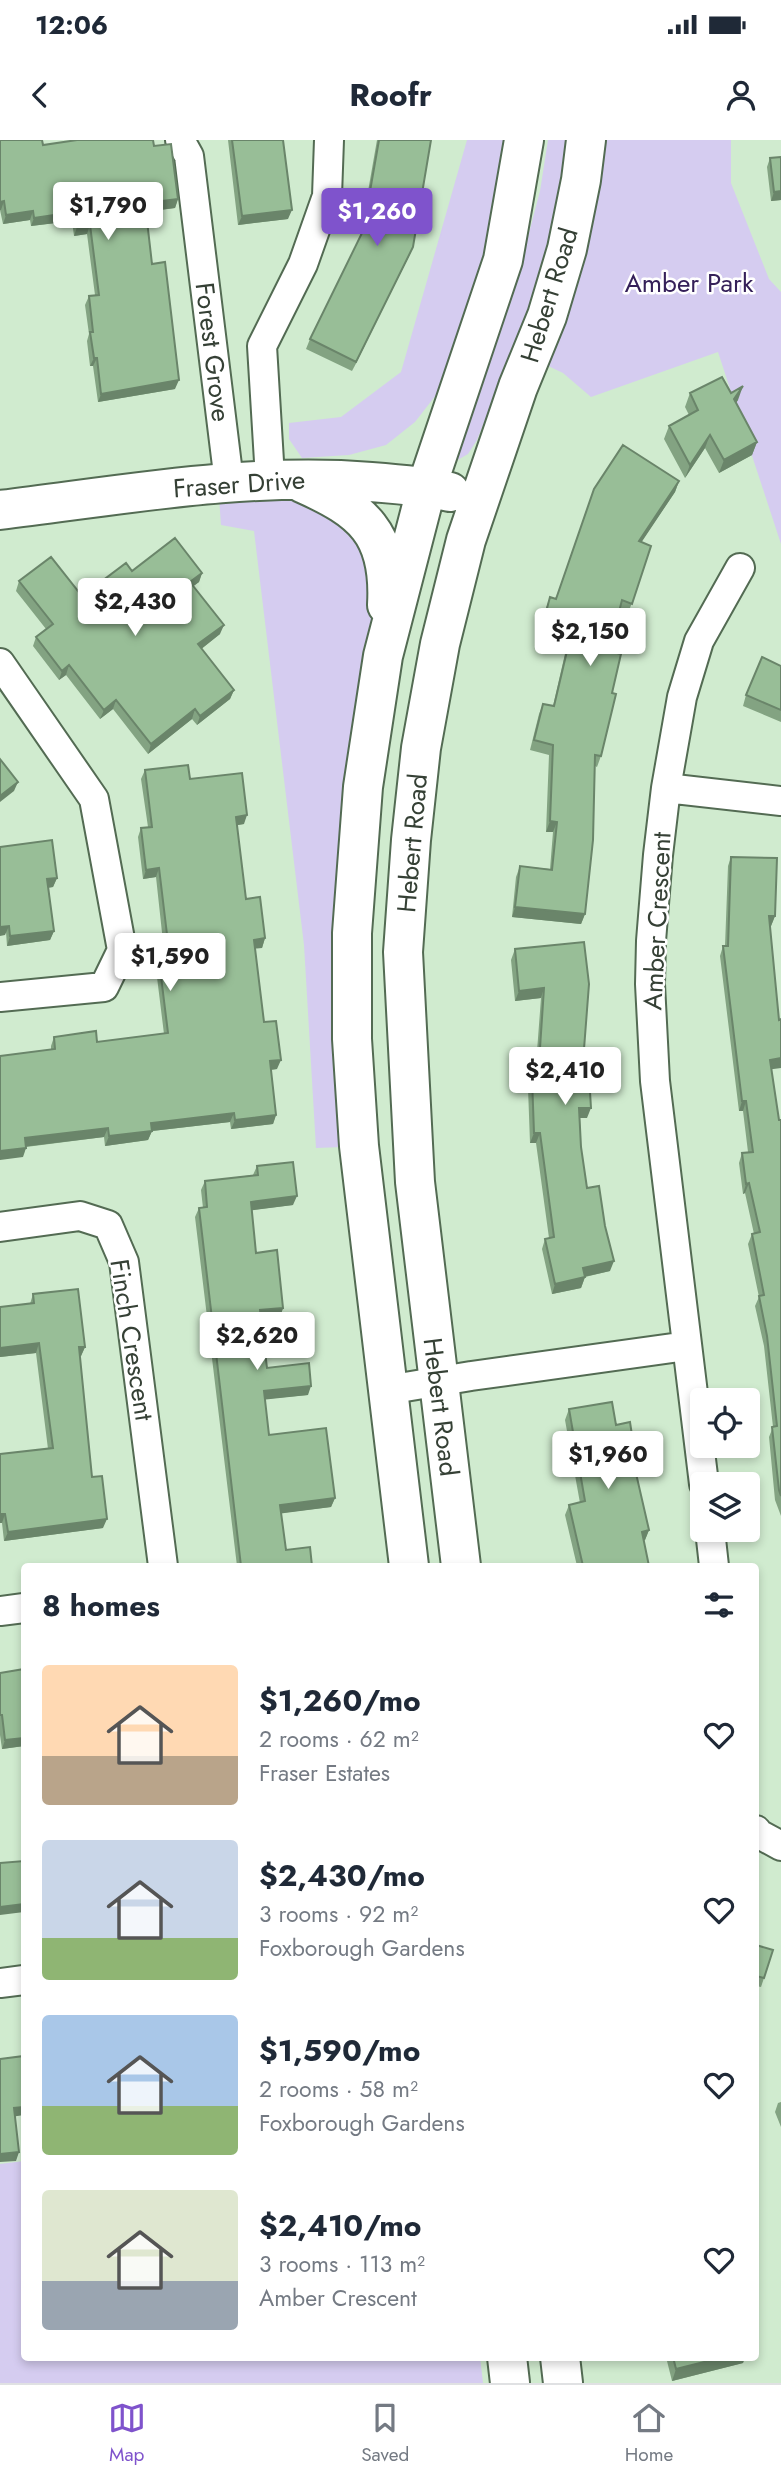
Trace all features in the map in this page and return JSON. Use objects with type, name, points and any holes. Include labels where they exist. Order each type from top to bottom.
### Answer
[{"type":"main road","name":"Hebert Road","points":[[409,1563],[359,1146],[352,1039],[352,933],[363,787],[383,656],[427,486],[503,260],[524,140]]},
{"type":"main road","name":"Hebert Road","points":[[461,1563],[415,1182],[403,952],[411,840],[421,748],[440,644],[478,499],[539,337],[567,249],[586,140]]},
{"type":"main road","name":"Fraser Drive","points":[[0,510],[280,478],[325,478],[427,486],[478,499]]},
{"type":"main road","points":[[280,478],[329,495],[355,511],[378,537],[388,580],[383,656]]},
{"type":"main road","points":[[507,2361],[510,2383]]},
{"type":"main road","points":[[560,2361],[563,2383]]},
{"type":"street","name":"Forest Grove","points":[[180,140],[189,156],[229,482]]},
{"type":"street","points":[[280,478],[262,346],[303,264],[327,196],[329,140]]},
{"type":"street","name":"Amber Crescent","points":[[703,1472],[655,1081],[650,984],[657,867],[666,788],[682,697],[699,642],[740,568]]},
{"type":"street","points":[[0,663],[94,799],[122,950],[104,987],[0,997]]},
{"type":"street","points":[[666,788],[781,802]]},
{"type":"street","name":"Finch Crescent","points":[[0,1227],[80,1216],[108,1225],[124,1262],[163,1563]]},
{"type":"street","points":[[387,1390],[687,1346]]},
{"type":"street","points":[[711,1542],[714,1563]]},
{"type":"street","points":[[0,1611],[21,1608]]},
{"type":"street","points":[[759,1834],[781,1846]]},
{"type":"street","points":[[0,1983],[21,1980]]},
{"type":"green space","points":[[467,140],[513,140],[495,226],[460,339],[436,395],[415,422],[386,445],[349,455],[302,458],[289,439],[289,423],[341,417],[401,372]]},
{"type":"green space","points":[[548,140],[567,140],[554,221],[539,285],[477,440],[468,454],[456,461],[452,459],[454,453],[512,298],[540,191]]},
{"type":"green space","name":"Amber Park","points":[[605,140],[731,140],[731,183],[769,279],[781,292],[781,544],[718,352],[591,397],[563,373],[546,365],[574,293],[587,245]]},
{"type":"green space","points":[[219,497],[297,498],[328,514],[356,543],[370,572],[377,609],[343,1147],[316,1148],[304,945],[254,531],[221,525]]},
{"type":"green space","points":[[21,2161],[21,2361],[480,2361],[483,2383],[0,2383],[0,2164]]},
{"type":"building","points":[[0,140],[42,140],[43,145],[77,140],[153,140],[154,146],[171,144],[178,199],[145,203],[152,264],[165,262],[179,380],[101,394],[97,358],[94,358],[90,332],[93,332],[89,296],[99,295],[90,225],[77,227],[75,212],[34,218],[33,211],[6,215],[4,201],[0,202]]},
{"type":"building","points":[[232,140],[283,140],[292,210],[242,216]]},
{"type":"building","points":[[379,140],[431,140],[413,247],[356,362],[310,339],[363,231]]},
{"type":"building","points":[[781,157],[781,191],[774,192],[770,158]]},
{"type":"building","points":[[722,377],[731,393],[743,386],[734,399],[757,442],[724,460],[710,435],[690,465],[669,426],[698,410],[690,393]]},
{"type":"building","points":[[623,445],[679,481],[639,541],[651,546],[632,604],[622,600],[609,651],[621,654],[612,693],[616,694],[601,756],[595,755],[593,840],[585,914],[515,907],[520,866],[552,870],[557,822],[550,821],[553,745],[534,740],[543,704],[554,706],[571,634],[542,627],[550,597],[556,599],[594,489]]},
{"type":"building","points":[[175,538],[202,573],[190,582],[224,625],[198,644],[234,690],[200,716],[195,709],[151,744],[116,700],[104,710],[69,665],[62,671],[36,637],[53,624],[19,581],[51,557],[82,596],[126,563],[132,571]]},
{"type":"building","points":[[762,657],[781,666],[781,710],[746,695]]},
{"type":"building","points":[[0,759],[18,782],[0,796]]},
{"type":"building","points":[[188,765],[190,779],[242,773],[247,815],[236,817],[246,899],[260,897],[265,938],[254,940],[264,1022],[276,1021],[281,1060],[270,1061],[276,1115],[235,1120],[234,1113],[151,1123],[152,1131],[109,1136],[108,1128],[25,1138],[26,1148],[0,1151],[0,1056],[55,1049],[54,1037],[96,1031],[97,1042],[168,1033],[158,952],[169,951],[159,868],[146,870],[141,828],[152,827],[145,770]]},
{"type":"building","points":[[52,840],[57,878],[47,879],[54,931],[10,936],[9,926],[0,927],[0,847]]},
{"type":"building","points":[[731,857],[777,858],[775,916],[769,916],[779,1020],[781,1019],[781,1058],[770,1060],[781,1120],[781,1496],[772,1427],[777,1426],[767,1336],[759,1296],[764,1295],[752,1234],[760,1232],[749,1183],[746,1184],[742,1153],[753,1152],[746,1101],[742,1101],[723,946],[728,946]]},
{"type":"building","points":[[584,942],[589,984],[582,1075],[589,1075],[591,1108],[579,1108],[581,1147],[587,1188],[599,1186],[614,1261],[583,1268],[585,1277],[555,1284],[545,1239],[554,1237],[540,1133],[534,1133],[532,1078],[538,1078],[544,988],[519,991],[515,949]]},
{"type":"building","points":[[293,1162],[297,1196],[251,1202],[256,1253],[277,1250],[283,1308],[260,1310],[267,1368],[309,1363],[311,1386],[264,1391],[269,1435],[326,1428],[335,1498],[280,1505],[286,1550],[310,1547],[312,1563],[241,1563],[199,1208],[207,1207],[205,1181],[258,1175],[257,1166]]},
{"type":"building","points":[[78,1289],[85,1347],[79,1347],[92,1477],[102,1476],[107,1519],[8,1532],[5,1514],[0,1514],[0,1454],[53,1448],[39,1343],[0,1348],[0,1307],[34,1303],[33,1294]]},
{"type":"building","points":[[612,1402],[616,1425],[630,1422],[635,1455],[632,1456],[649,1530],[642,1532],[648,1563],[582,1563],[569,1505],[585,1501],[569,1409]]},
{"type":"building","points":[[21,1670],[21,1738],[5,1740],[0,1715],[0,1673]]},
{"type":"building","points":[[21,1861],[21,1904],[0,1907],[0,1863]]},
{"type":"building","points":[[759,1946],[773,1950],[764,1978],[759,1977]]},
{"type":"building","points":[[21,2056],[21,2107],[14,2108],[19,2152],[0,2154],[0,2059]]},
{"type":"building","points":[[674,2361],[708,2361],[676,2369]]}]
